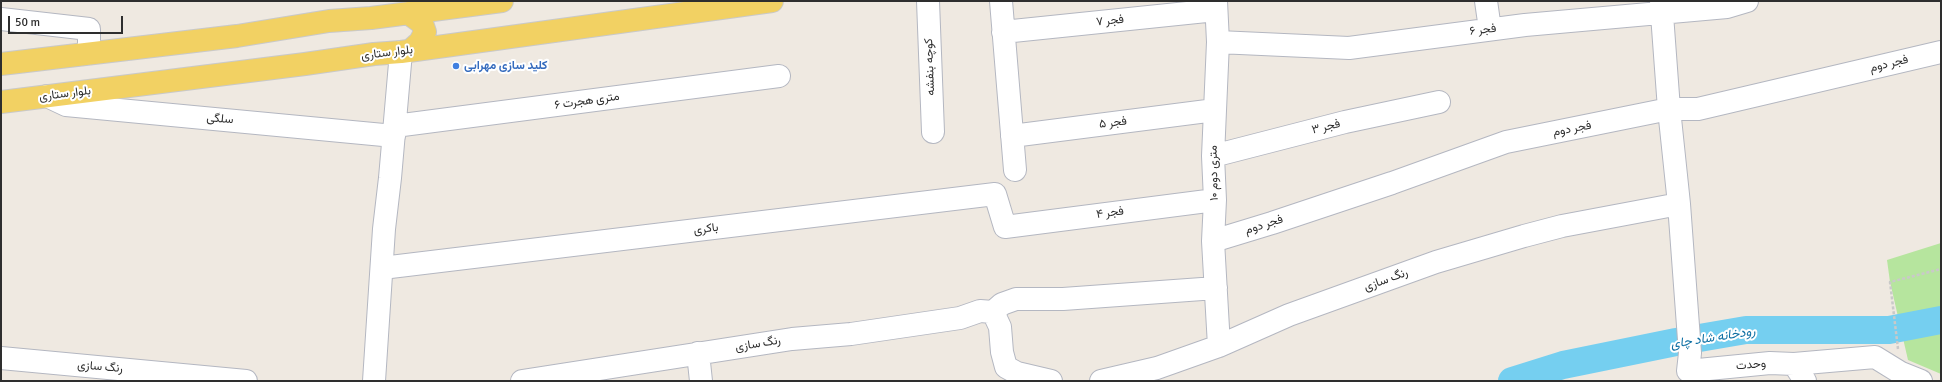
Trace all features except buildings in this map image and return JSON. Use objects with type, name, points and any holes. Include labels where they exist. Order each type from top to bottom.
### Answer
[{"type":"main road","points":[[1,64],[89,52],[237,36],[403,11],[502,1]]},
{"type":"main road","name":"بلوار ستاری","points":[[1,102],[306,64],[772,1]]},
{"type":"main road","points":[[403,11],[422,23],[425,32],[420,42],[403,51],[382,44],[378,40],[377,34],[382,23],[403,11]]},
{"type":"street","name":"کوچه بنفشه","points":[[928,1],[933,132]]},
{"type":"street","points":[[1001,1],[1014,170]]},
{"type":"street","points":[[1486,1],[1490,29]]},
{"type":"street","name":"فجر ۶","points":[[1218,42],[1350,48],[1662,7],[1728,7],[1747,1]]},
{"type":"street","name":"فجر ۷","points":[[1003,32],[1216,5]]},
{"type":"street","name":"۱۰ متری دوم","points":[[1216,5],[1218,42],[1213,156],[1215,200],[1213,241],[1219,346]]},
{"type":"street","points":[[1662,7],[1669,109],[1679,204]]},
{"type":"street","points":[[1,19],[89,29],[89,52]]},
{"type":"street","points":[[374,381],[394,131],[403,51]]},
{"type":"street","name":"فجر دوم","points":[[1213,241],[1272,224],[1506,142],[1669,109],[1698,109],[1941,52]]},
{"type":"street","name":"۶ متری هجرت","points":[[394,131],[779,76]]},
{"type":"street","name":"سلگی","points":[[47,96],[66,105],[394,131]]},
{"type":"street","name":"فجر ۳","points":[[1213,156],[1345,122],[1439,102]]},
{"type":"street","name":"فجر ۵","points":[[1012,136],[1215,110]]},
{"type":"street","name":"باکری","points":[[382,268],[995,194],[1005,227]]},
{"type":"street","name":"فجر ۴","points":[[1005,227],[1215,200]]},
{"type":"street","name":"وحدت","points":[[1679,204],[1689,362],[1744,373],[1800,373],[1875,357],[1901,372],[1921,381]]},
{"type":"street","name":"رنگ سازی","points":[[1101,381],[1157,368],[1219,346],[1289,315],[1436,262],[1562,226],[1679,204]]},
{"type":"street","name":"رنگ سازی","points":[[522,381],[610,374],[698,353],[792,339],[851,334],[960,318],[980,312],[993,312],[1002,304],[1016,299],[1063,299],[1216,288]]},
{"type":"street","points":[[993,312],[1000,327],[1002,352],[1006,366],[1017,373],[1052,381]]},
{"type":"street","points":[[698,353],[701,381]]},
{"type":"street","name":"رنگ سازی","points":[[1,358],[246,381]]},
{"type":"path","points":[[1901,372],[1890,282],[1941,269]]},
{"type":"green space","points":[[1941,243],[1941,374],[1908,360],[1890,282],[1887,260]]},
{"type":"waterway","name":"رودخانه شاد چای","points":[[1512,381],[1563,365],[1676,342],[1746,330],[1889,330],[1941,320]]},
{"type":"place","name":"کلید سازی مهرابی","points":[[456,66]]}]
